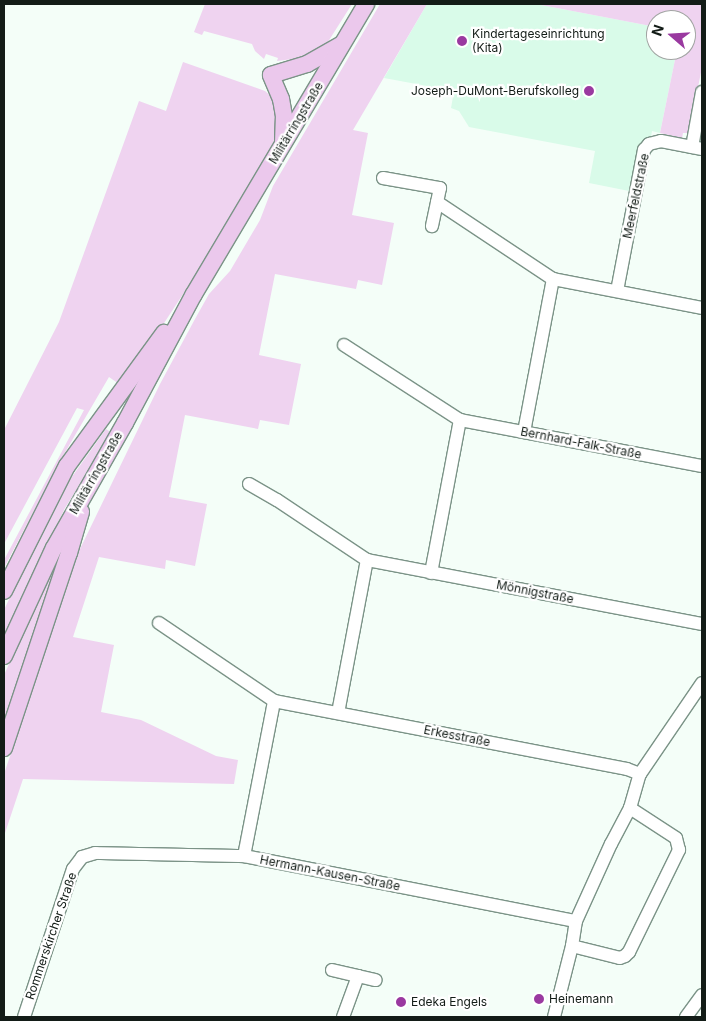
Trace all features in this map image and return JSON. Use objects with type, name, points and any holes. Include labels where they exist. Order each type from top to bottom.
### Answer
[{"type":"main road","name":"Militärringstraße","points":[[4,656],[40,576],[194,294],[366,4]]},
{"type":"main road","points":[[282,145],[284,116],[281,99],[271,75],[306,64],[342,44]]},
{"type":"main road","name":"Militärringstraße","points":[[4,592],[67,466],[194,294]]},
{"type":"main road","points":[[106,411],[125,423]]},
{"type":"main road","points":[[4,748],[69,554],[88,488]]},
{"type":"street","name":"Meerfeldstraße","points":[[617,291],[644,150],[649,144],[661,141],[697,148],[702,92]]},
{"type":"street","points":[[383,178],[440,188],[432,226]]},
{"type":"street","points":[[437,202],[553,279],[702,308]]},
{"type":"street","points":[[524,432],[553,279]]},
{"type":"street","name":"Bernhard-Falk-Straße","points":[[344,345],[460,420],[702,466]]},
{"type":"street","points":[[431,572],[460,420]]},
{"type":"street","name":"Mönnigstraße","points":[[250,484],[367,560],[702,624]]},
{"type":"street","points":[[338,713],[367,560]]},
{"type":"street","name":"Erkesstraße","points":[[159,623],[274,701],[627,769],[640,774]]},
{"type":"street","points":[[554,1017],[572,946],[576,921],[611,844],[630,808],[640,774],[702,683]]},
{"type":"street","points":[[244,856],[274,701]]},
{"type":"street","points":[[572,946],[620,958],[625,956],[629,952],[679,850],[676,838],[630,808]]},
{"type":"street","name":"Hermann-Kausen-Straße","points":[[82,858],[95,853],[244,856],[576,921]]},
{"type":"street","name":"Rommerskircher Straße","points":[[24,1017],[73,869],[82,858]]},
{"type":"street","points":[[332,970],[376,980]]},
{"type":"street","points":[[343,1017],[358,976]]},
{"type":"street","points":[[686,1017],[702,995]]},
{"type":"shaded area","points":[[205,4],[352,4],[326,45],[308,57],[277,61],[278,58],[266,54],[264,59],[255,51],[252,44],[204,31],[202,35],[194,32]]},
{"type":"shaded area","points":[[380,4],[427,4],[353,130],[368,133],[352,215],[394,223],[382,285],[358,280],[356,289],[275,274],[259,355],[301,364],[289,425],[260,420],[258,429],[185,415],[169,497],[207,504],[195,566],[166,560],[165,569],[99,557],[73,637],[114,645],[101,712],[141,720],[216,756],[238,760],[234,784],[23,779],[4,836],[4,774],[79,551],[160,384],[195,319],[209,294],[230,271],[260,220],[273,186]]},
{"type":"shaded area","name":"Joseph-DuMont-Berufskolleg","points":[[427,4],[536,4],[646,25],[646,60],[675,60],[660,133],[652,131],[651,137],[637,151],[629,191],[589,183],[595,151],[469,127],[459,111],[451,108],[454,91],[384,78]]},
{"type":"shaded area","points":[[536,4],[702,4],[702,67],[689,133],[683,133],[682,138],[660,133],[675,60],[696,60],[696,10],[646,10],[646,25]]},
{"type":"shaded area","points":[[183,62],[265,91],[280,104],[276,138],[193,279],[147,349],[119,384],[109,377],[60,461],[4,568],[4,560],[84,410],[77,408],[4,544],[4,430],[59,322],[139,101],[166,111]]},
{"type":"shaded area","points":[[106,429],[109,431],[109,438],[65,508],[4,637],[4,610],[37,540],[69,481]]},
{"type":"shaded area","points":[[60,551],[62,551],[4,723],[4,675]]},
{"type":"place","name":"Kindertageseinrichtung (Kita)","points":[[462,41]]},
{"type":"place","name":"Joseph-DuMont-Berufskolleg","points":[[589,91]]},
{"type":"place","name":"Heinemann","points":[[539,999]]},
{"type":"place","name":"Edeka Engels","points":[[401,1002]]}]
